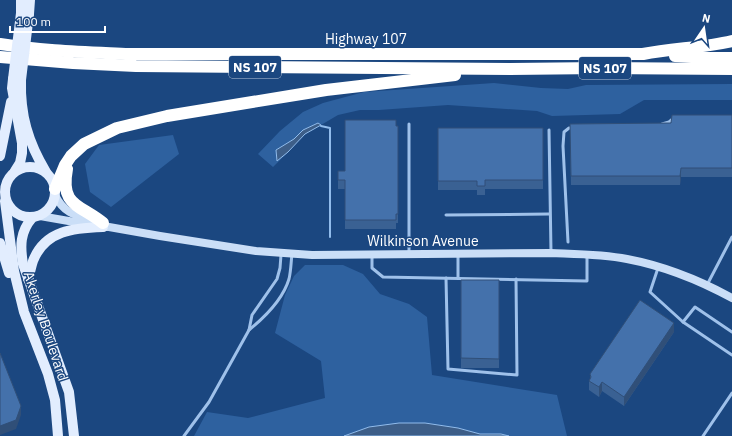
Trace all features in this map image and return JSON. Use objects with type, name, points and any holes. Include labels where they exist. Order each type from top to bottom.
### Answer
[{"type":"highway","points":[[0,41],[76,52]]},
{"type":"highway","name":"Highway 107","points":[[0,44],[76,52],[129,54],[643,54],[687,49],[732,41]]},
{"type":"highway","points":[[643,54],[732,58]]},
{"type":"highway","name":"Highway 107","points":[[0,57],[74,64],[136,66],[732,69]]},
{"type":"highway","points":[[55,192],[65,165],[71,156],[84,144],[118,128],[167,116],[326,90],[510,69]]},
{"type":"highway","points":[[71,156],[65,177],[67,194],[73,203],[105,226]]},
{"type":"main road","points":[[21,0],[25,14]]},
{"type":"main road","points":[[0,156],[16,82],[25,14],[30,0]]},
{"type":"main road","points":[[16,82],[27,134],[32,148],[53,182],[55,192],[50,208],[36,217],[24,217],[16,214],[9,208],[5,201],[5,184],[20,163],[22,153],[16,82]]},
{"type":"main road","points":[[15,171],[30,167],[38,168],[46,172]]},
{"type":"main road","name":"Akerley Boulevard","points":[[5,201],[14,271],[24,312],[48,374],[55,400],[58,436]]},
{"type":"main road","name":"Akerley Boulevard","points":[[36,217],[27,223],[23,232],[21,241],[23,264],[69,392],[74,436]]},
{"type":"main road","points":[[28,279],[33,260],[42,247],[51,238],[61,232],[80,228],[105,226]]},
{"type":"main road","points":[[0,243],[6,265],[24,312]]},
{"type":"street","name":"Wilkinson Avenue","points":[[55,192],[59,204],[65,210],[76,216],[105,226]]},
{"type":"street","name":"Wilkinson Avenue","points":[[36,217],[105,226],[208,244],[292,254],[587,254],[626,259],[659,266],[707,285],[732,298]]},
{"type":"lane","points":[[658,124],[669,122],[674,117],[678,116]]},
{"type":"lane","points":[[409,124],[409,254]]},
{"type":"lane","points":[[568,242],[566,189],[563,168],[564,132],[569,128],[575,128]]},
{"type":"lane","points":[[549,130],[549,214],[551,253]]},
{"type":"lane","points":[[446,215],[549,214]]},
{"type":"lane","points":[[707,285],[732,237]]},
{"type":"lane","points":[[726,249],[732,250]]},
{"type":"lane","points":[[250,330],[252,315],[277,279],[280,268],[281,253]]},
{"type":"lane","points":[[184,436],[209,402],[250,330],[260,321],[283,292],[288,280],[292,254]]},
{"type":"lane","points":[[372,254],[372,268],[383,277],[587,281],[587,254]]},
{"type":"lane","points":[[458,254],[458,278]]},
{"type":"lane","points":[[659,266],[650,292],[683,322],[732,354]]},
{"type":"lane","points":[[446,278],[448,369],[517,375],[516,279]]},
{"type":"lane","points":[[683,322],[694,307],[732,332]]},
{"type":"lane","points":[[703,436],[732,393]]},
{"type":"shaded area","points":[[494,83],[568,89],[586,85],[732,84],[732,100],[644,100],[620,114],[552,116],[537,111],[448,105],[360,110],[338,115],[321,125],[318,123],[303,130],[294,139],[276,150],[277,161],[288,152],[273,167],[258,154],[280,131],[303,112],[323,103],[364,92]]},
{"type":"shaded area","points":[[318,123],[321,125],[305,134],[277,161],[276,150],[294,139],[303,130]]},
{"type":"shaded area","points":[[173,135],[179,154],[111,207],[90,192],[85,164],[99,145]]},
{"type":"shaded area","points":[[305,265],[343,265],[363,274],[380,294],[409,304],[427,317],[432,375],[557,395],[567,436],[509,436],[501,434],[480,434],[458,428],[425,423],[369,427],[344,436],[194,436],[207,412],[248,418],[325,398],[321,361],[275,333],[285,295],[294,276]]},
{"type":"shaded area","points":[[399,423],[425,423],[458,428],[480,434],[501,434],[509,436],[344,436],[369,427]]},
{"type":"building","points":[[672,115],[732,115],[732,168],[681,168],[680,176],[571,176],[570,124],[671,123]]},
{"type":"building","points":[[345,120],[396,120],[396,126],[398,126],[398,214],[396,214],[396,220],[345,220],[345,180],[338,180],[338,171],[345,171]]},
{"type":"building","points":[[438,128],[543,128],[543,180],[485,180],[485,186],[477,186],[477,181],[438,181]]},
{"type":"building","points":[[461,280],[499,280],[499,359],[461,358]]},
{"type":"building","points":[[640,300],[674,323],[624,397],[602,382],[599,387],[589,381],[591,377],[590,374]]},
{"type":"building","points":[[0,353],[21,406],[16,420],[0,426]]},
{"type":"waterway","points":[[321,126],[330,128],[330,237]]}]
